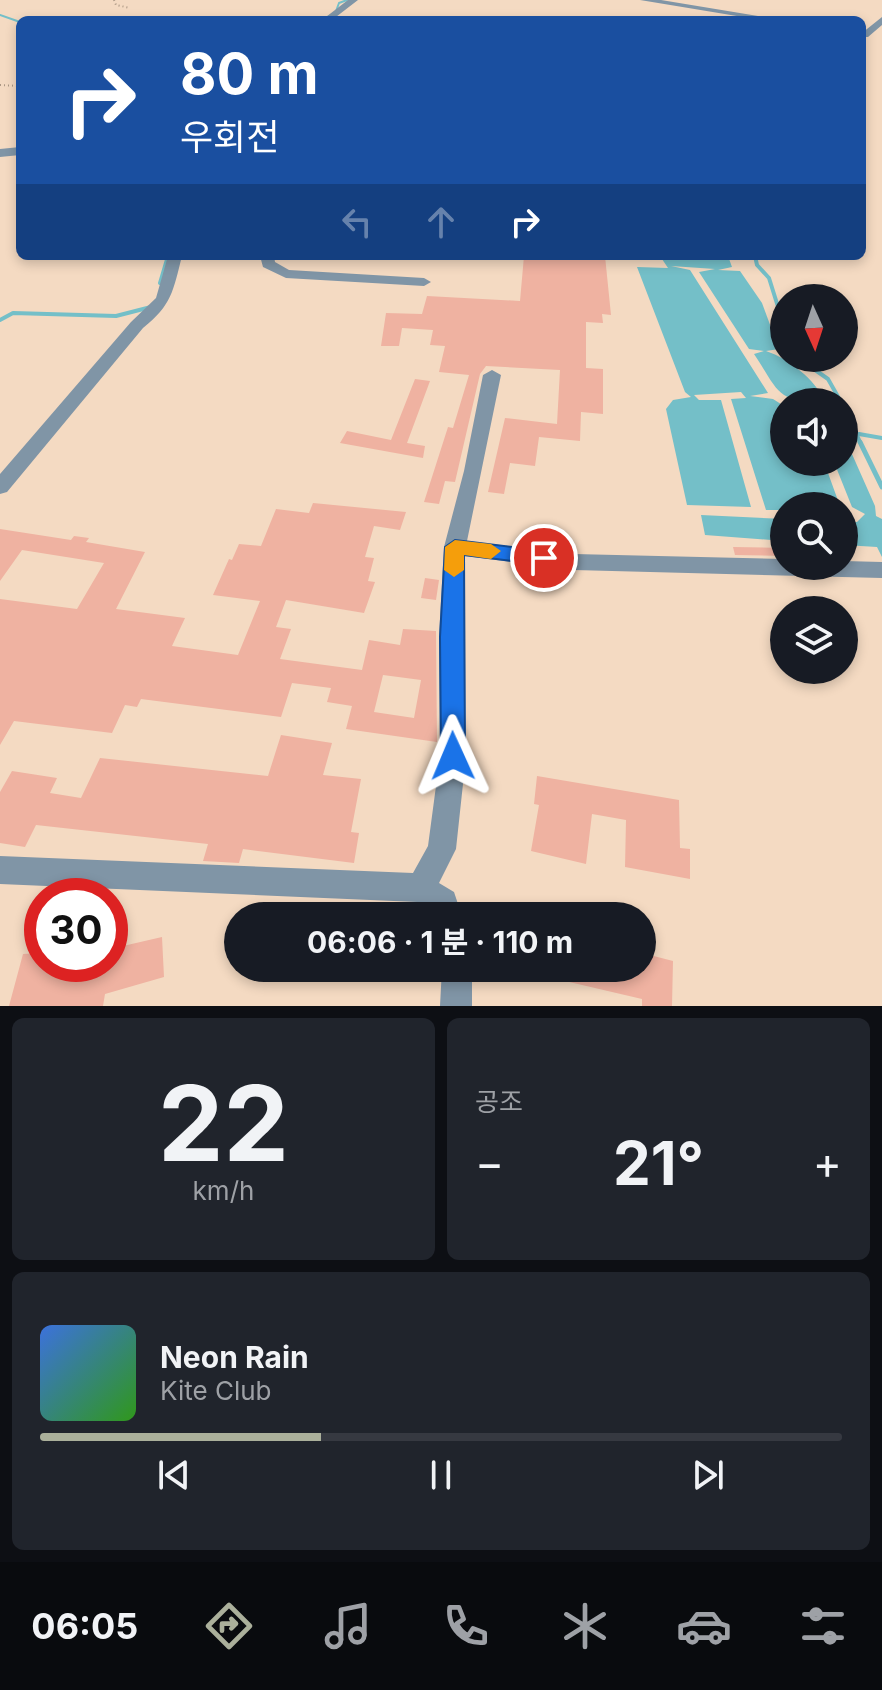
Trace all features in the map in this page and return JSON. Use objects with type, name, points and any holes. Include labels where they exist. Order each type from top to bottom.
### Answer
[{"type":"street","points":[[332,16],[354,0]]},
{"type":"street","points":[[644,0],[752,16]]},
{"type":"street","points":[[0,487],[137,325],[158,308],[174,260]]},
{"type":"street","points":[[268,260],[268,264],[286,274],[424,282]]},
{"type":"street","points":[[421,888],[442,849],[453,756],[451,637],[455,547],[474,471],[492,375]]},
{"type":"street","points":[[455,547],[574,562],[882,570]]},
{"type":"street","points":[[0,870],[421,888],[444,902]]},
{"type":"street","points":[[456,1006],[457,982]]},
{"type":"path","points":[[114,0],[116,5],[130,8]]},
{"type":"water","points":[[663,260],[729,260],[732,267],[718,270],[740,271],[762,303],[770,325],[770,350],[766,351],[770,353],[770,372],[801,372],[817,388],[775,386],[754,354],[764,351],[749,349],[699,272],[715,269],[671,266],[690,270],[768,393],[750,396],[770,399],[770,476],[829,476],[835,492],[770,492],[770,510],[766,510],[731,399],[746,398],[741,392],[694,395],[699,400],[721,400],[751,507],[687,505],[666,409],[673,400],[691,397],[685,392],[637,267],[668,268]]},
{"type":"water","points":[[858,468],[875,506],[876,516],[882,519],[882,557],[877,547],[858,546],[858,521],[865,514],[858,510],[858,492],[846,492],[840,476],[858,476]]},
{"type":"water","points":[[701,515],[770,518],[770,540],[705,535]]},
{"type":"building","points":[[524,260],[605,260],[611,315],[602,314],[603,323],[586,322],[586,368],[603,369],[603,414],[581,412],[580,441],[539,437],[535,466],[510,463],[504,494],[488,492],[505,418],[557,424],[560,370],[486,366],[480,374],[455,482],[445,481],[439,504],[424,502],[448,427],[453,428],[469,375],[439,372],[445,346],[430,345],[433,330],[402,328],[399,346],[381,346],[386,313],[422,314],[427,296],[520,301]]},
{"type":"building","points":[[415,379],[430,381],[407,443],[425,446],[423,458],[340,443],[347,431],[391,440]]},
{"type":"building","points":[[313,503],[406,512],[400,530],[374,526],[365,557],[374,558],[368,581],[375,582],[364,613],[286,600],[276,627],[291,629],[280,659],[362,670],[369,640],[400,645],[403,629],[436,631],[437,742],[346,729],[352,706],[327,702],[331,688],[292,683],[281,717],[141,699],[137,707],[125,705],[112,733],[14,721],[0,745],[0,599],[77,609],[104,563],[22,550],[0,581],[0,529],[71,540],[74,536],[89,538],[86,542],[145,552],[116,609],[185,618],[172,646],[238,655],[260,601],[213,595],[229,559],[232,560],[239,544],[261,546],[276,509],[309,513]],"holes":[[[383,675],[421,680],[414,718],[374,712]]]},
{"type":"building","points":[[733,547],[770,548],[770,556],[735,555]]},
{"type":"building","points":[[425,578],[439,580],[436,600],[421,598]]},
{"type":"building","points":[[281,735],[332,743],[323,775],[361,779],[351,832],[359,833],[354,863],[243,849],[239,863],[203,861],[208,844],[36,825],[25,847],[0,843],[0,792],[12,771],[57,778],[50,793],[81,798],[100,758],[268,776]]},
{"type":"building","points":[[537,776],[679,800],[680,848],[690,849],[690,879],[625,867],[626,820],[592,814],[586,864],[531,851],[539,805],[534,804]]},
{"type":"building","points":[[162,937],[164,977],[105,994],[103,1006],[9,1006],[23,954],[24,982],[128,982],[128,945]]},
{"type":"building","points":[[656,957],[673,961],[672,1006],[642,1006],[642,999],[569,982],[656,982]]},
{"type":"waterway","points":[[330,16],[335,14],[339,3],[347,0]]},
{"type":"waterway","points":[[0,15],[16,21]]},
{"type":"waterway","points":[[160,283],[167,260]]},
{"type":"waterway","points":[[756,260],[771,284]]},
{"type":"waterway","points":[[0,320],[13,313],[116,316],[151,307]]},
{"type":"waterway","points":[[818,372],[828,379],[833,388]]},
{"type":"waterway","points":[[859,434],[882,438]]},
{"type":"waterway","points":[[858,438],[861,444]]},
{"type":"waterway","points":[[860,442],[882,487]]},
{"type":"slow traffic","points":[[454,570],[455,547],[491,551]]},
{"type":"route","points":[[453,756],[451,637],[455,547],[544,558]]}]
